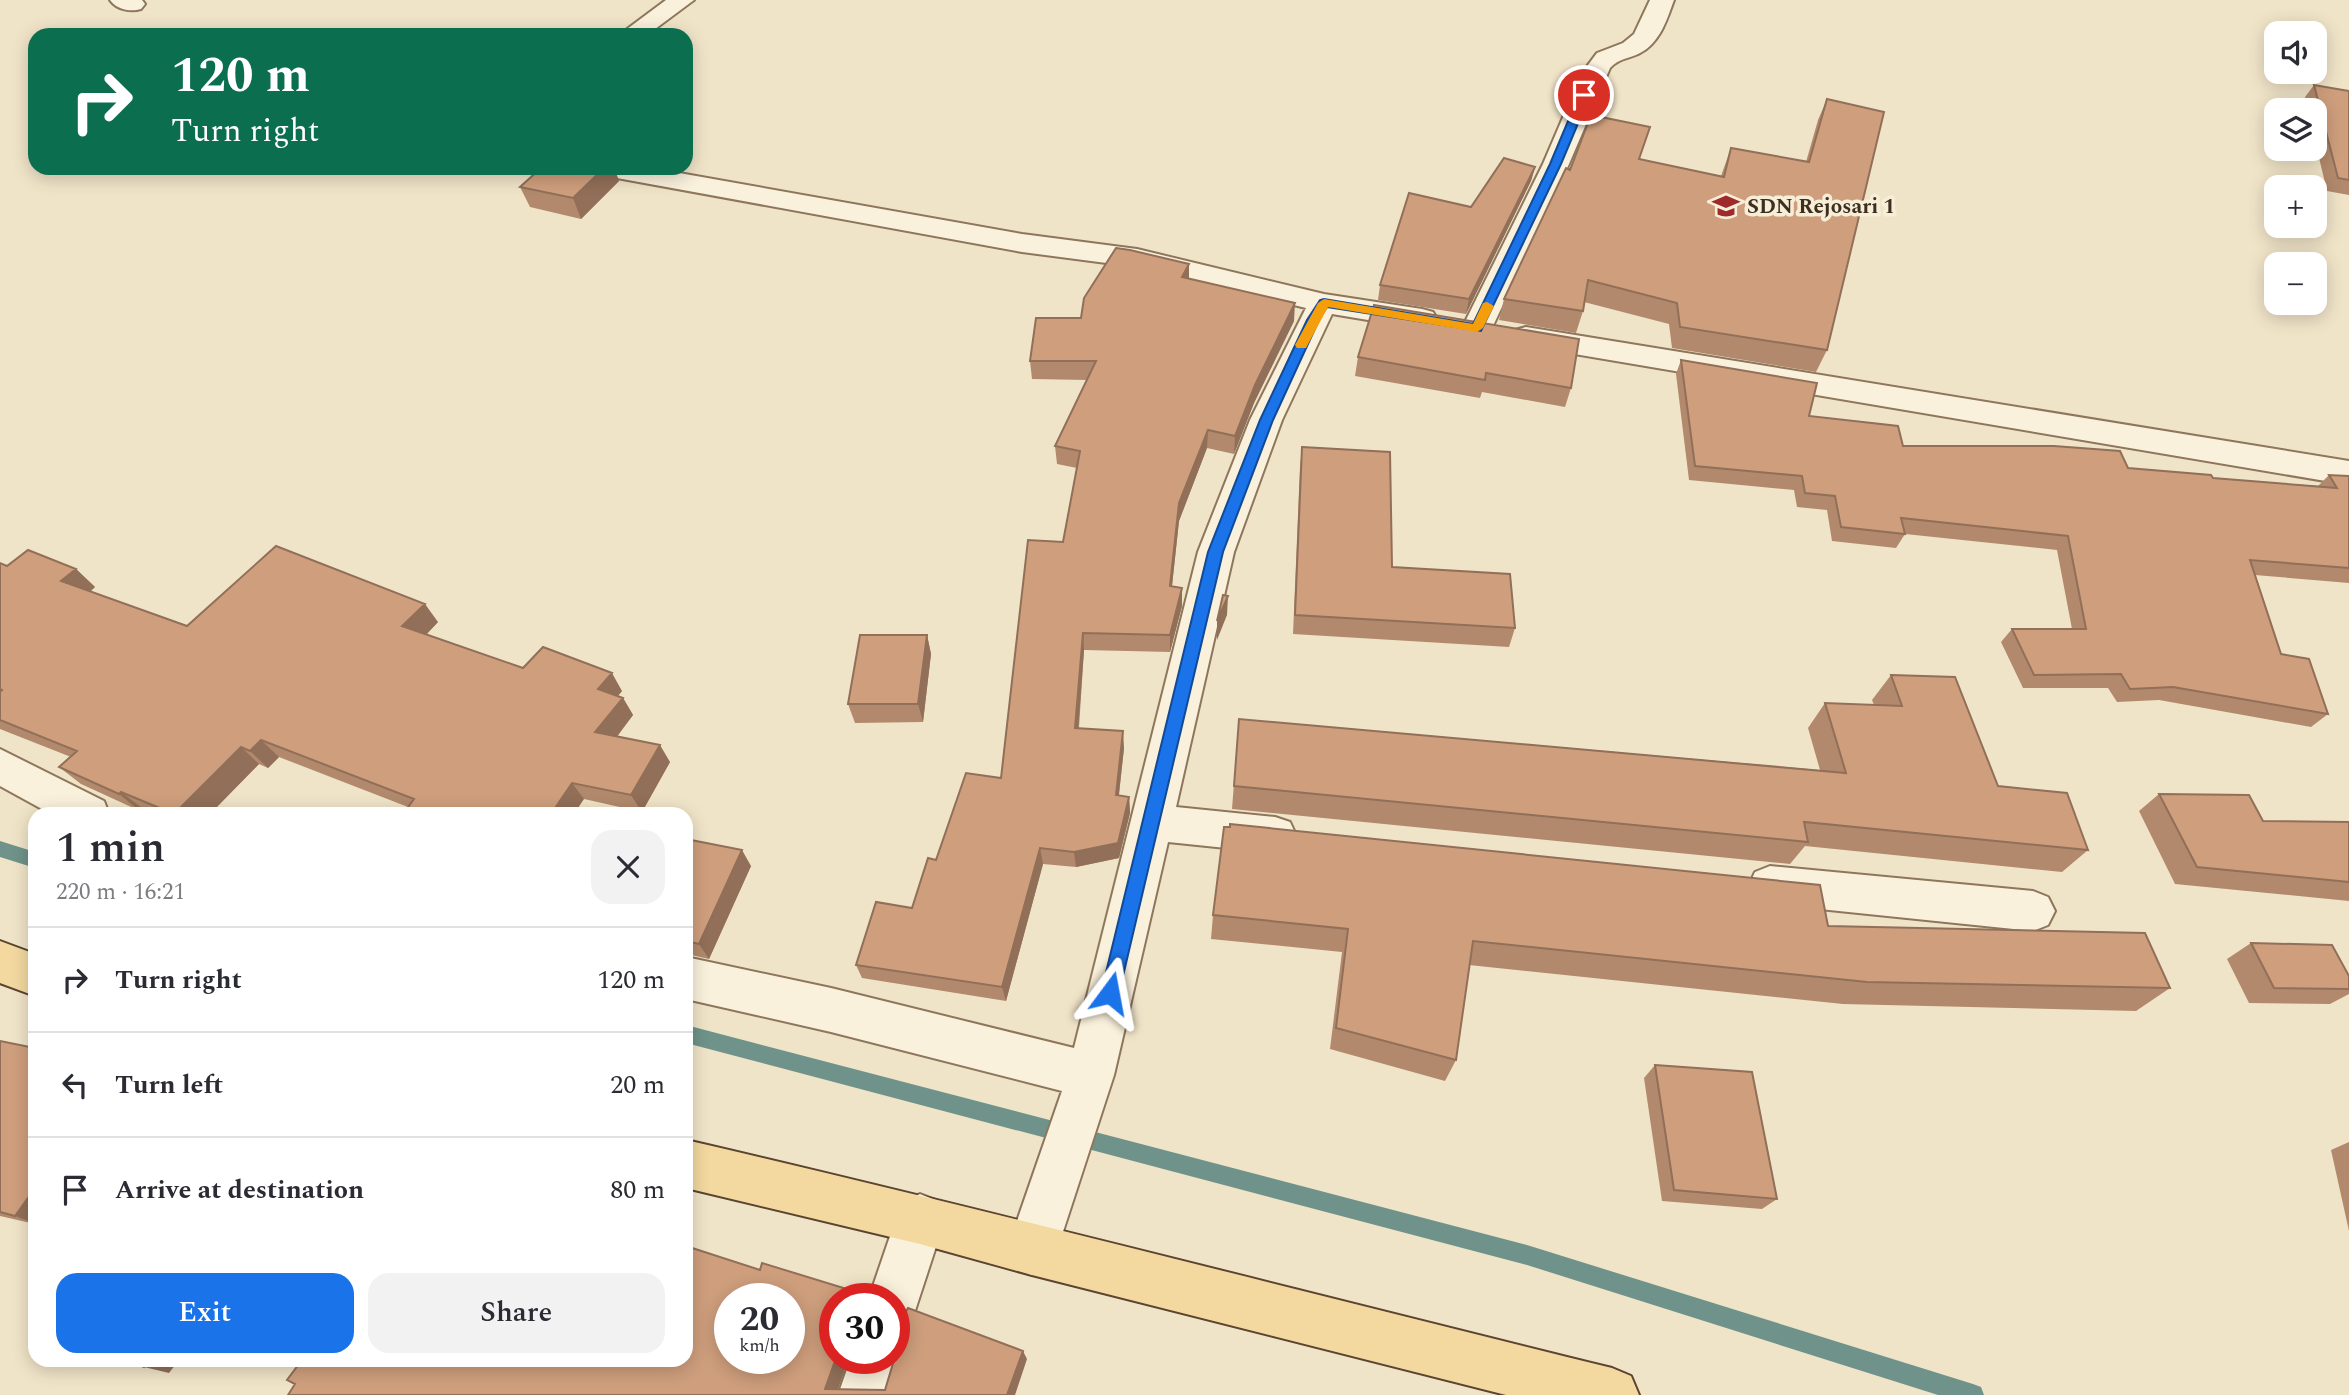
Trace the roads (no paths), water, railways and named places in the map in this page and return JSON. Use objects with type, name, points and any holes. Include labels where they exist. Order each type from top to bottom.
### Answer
[{"type":"main road","points":[[0,962],[28,972]]},
{"type":"main road","points":[[693,1166],[920,1219],[1559,1387],[1612,1395]]},
{"type":"street","points":[[641,28],[682,0]]},
{"type":"street","points":[[1477,328],[1556,164],[1594,73],[1610,52],[1636,46],[1642,40],[1653,25],[1662,0]]},
{"type":"street","points":[[645,175],[1022,243],[1080,248],[1184,268],[1324,303],[2349,473]]},
{"type":"street","points":[[1032,1250],[1086,1089],[1216,552],[1266,420],[1313,320],[1324,303]]},
{"type":"street","points":[[0,766],[76,807]]},
{"type":"street","points":[[1152,821],[1314,840]]},
{"type":"street","points":[[1728,881],[2033,912]]},
{"type":"street","points":[[693,980],[831,1010],[1086,1089]]},
{"type":"street","points":[[900,1283],[920,1219]]},
{"type":"street","points":[[865,1395],[872,1374]]},
{"type":"waterway","points":[[0,849],[28,858]]},
{"type":"waterway","points":[[693,1036],[1527,1255],[1973,1395]]},
{"type":"place","name":"SDN Rejosari 1","points":[[1726,206]]}]
